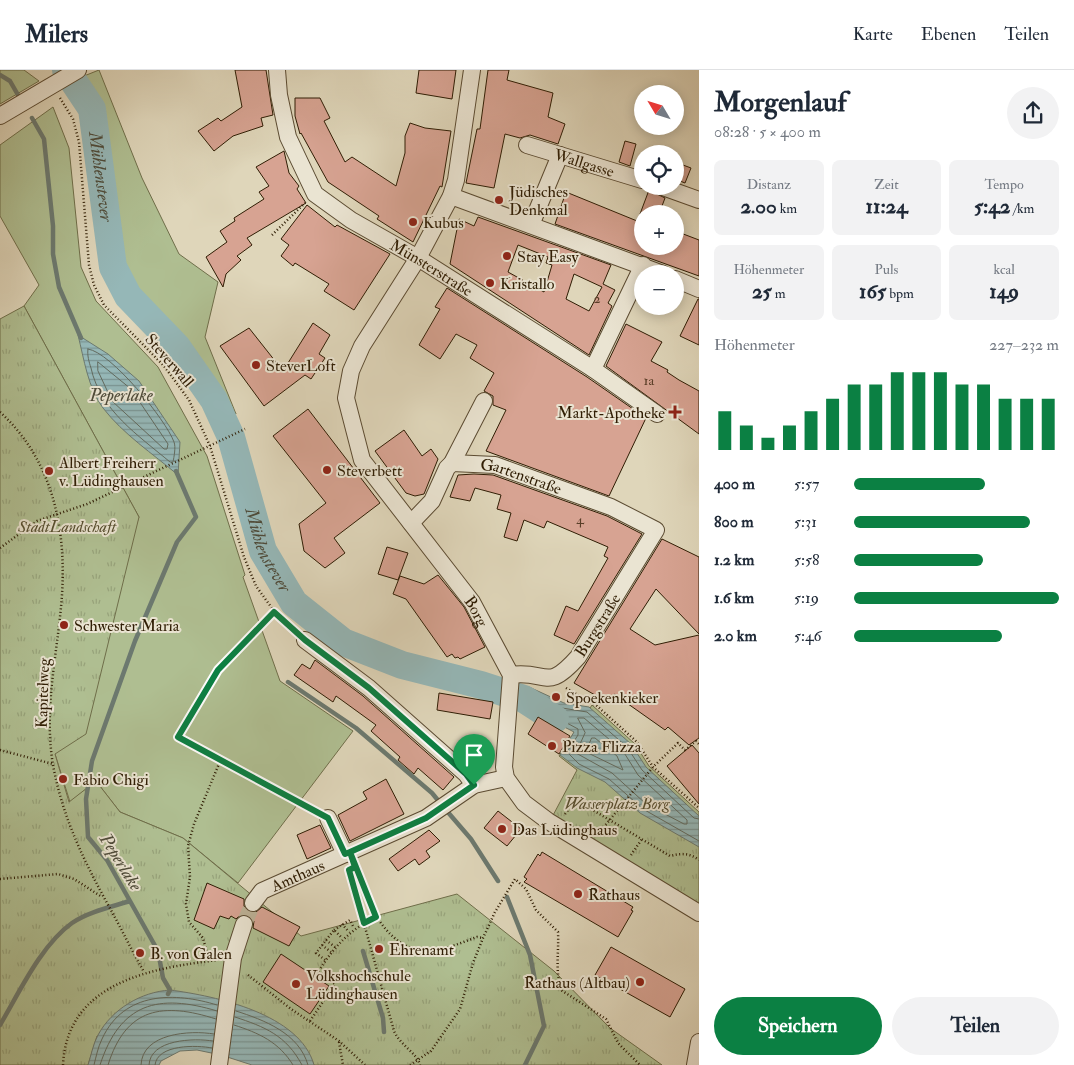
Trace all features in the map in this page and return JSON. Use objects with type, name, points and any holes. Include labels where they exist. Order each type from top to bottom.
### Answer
[{"type":"street","points":[[0,116],[78,70]]},
{"type":"street","name":"Münsterstraße","points":[[277,70],[279,95],[288,137],[315,194],[350,220],[418,258],[593,369],[657,414]]},
{"type":"street","name":"Borg","points":[[472,70],[456,180],[451,196],[418,258],[362,346],[351,371],[346,398],[362,460],[472,602],[511,677]]},
{"type":"street","name":"Wallgasse","points":[[528,145],[634,178]]},
{"type":"street","points":[[531,225],[560,155]]},
{"type":"street","points":[[684,195],[699,200]]},
{"type":"street","points":[[451,196],[639,265]]},
{"type":"street","points":[[593,369],[634,283]]},
{"type":"street","points":[[684,283],[699,289]]},
{"type":"street","points":[[411,523],[432,501],[447,468],[452,463],[484,401]]},
{"type":"street","name":"Gartenstraße","points":[[452,463],[495,465],[611,507],[656,530]]},
{"type":"street","name":"Burgstraße","points":[[511,677],[520,674],[555,678],[565,672],[578,657],[656,530]]},
{"type":"street","points":[[305,640],[369,688],[466,774],[474,785]]},
{"type":"street","points":[[511,677],[504,767],[506,778],[524,803],[548,821],[699,913]]},
{"type":"street","name":"Amthaus","points":[[253,902],[262,891],[350,858],[426,818],[474,785],[506,778]]},
{"type":"street","points":[[328,818],[350,858]]},
{"type":"street","points":[[219,1065],[233,958],[244,924]]},
{"type":"street","points":[[695,1065],[699,1042]]},
{"type":"path","name":"Steverwall","points":[[56,83],[73,119],[79,142],[89,264],[94,285],[104,305],[164,366],[189,400],[210,446],[244,557],[256,586],[274,612],[305,640]]},
{"type":"path","points":[[272,236],[315,194]]},
{"type":"path","name":"Kapitelweg","points":[[0,412],[28,442],[42,467],[58,513],[63,570],[61,607],[50,695],[53,764],[79,851],[144,972]]},
{"type":"path","points":[[0,548],[37,521],[87,504],[142,480],[245,429]]},
{"type":"path","points":[[274,612],[218,670],[178,737],[328,818]]},
{"type":"path","points":[[578,696],[597,706],[637,742],[653,767],[699,808]]},
{"type":"path","points":[[608,820],[653,767],[678,743],[685,750],[696,741],[699,744]]},
{"type":"path","points":[[0,750],[53,764]]},
{"type":"path","points":[[209,961],[203,938],[189,922],[186,904],[190,877],[188,846],[194,824],[221,759]]},
{"type":"path","points":[[576,800],[670,856],[681,853],[694,856],[699,860]]},
{"type":"path","points":[[350,858],[376,917],[396,940],[410,948],[438,950],[477,937],[483,938]]},
{"type":"path","points":[[350,858],[349,870],[394,1031],[398,1041],[418,1060],[420,1065]]},
{"type":"path","points":[[0,879],[58,874],[74,879],[103,898]]},
{"type":"path","points":[[410,1065],[431,1051],[460,1009],[473,963],[483,938],[495,912],[515,879],[526,889],[536,910],[558,932],[559,949],[556,972],[561,990],[606,1019],[618,1043],[640,1065]]},
{"type":"path","points":[[310,1021],[335,984],[318,972],[325,960],[349,932],[376,917]]},
{"type":"path","points":[[325,960],[316,953],[334,930],[350,920],[354,928]]},
{"type":"path","points":[[342,924],[349,932]]},
{"type":"path","points":[[334,930],[342,938]]},
{"type":"path","points":[[326,940],[335,947]]},
{"type":"path","points":[[322,945],[331,952]]},
{"type":"path","points":[[63,1065],[66,1043],[81,1013],[105,991],[125,979],[144,972],[233,958],[242,970],[339,1041],[365,1065]]},
{"type":"path","points":[[339,1041],[343,1065]]},
{"type":"green space","points":[[0,70],[24,70],[39,81],[0,104]]},
{"type":"green space","points":[[99,70],[142,178],[179,254],[218,282],[205,337],[236,414],[200,360],[138,296],[121,262],[100,105],[84,76]]},
{"type":"green space","points":[[53,107],[69,148],[81,267],[96,301],[158,367],[207,456],[245,575],[243,577],[280,681],[353,731],[238,883],[183,838],[120,812],[96,781],[70,802],[55,754],[139,517],[24,306],[39,285],[0,216],[0,145]]},
{"type":"green space","name":"StadtLandschaft","points":[[24,306],[139,517],[86,734],[55,754],[69,802],[96,781],[120,812],[183,838],[301,936],[457,894],[554,971],[610,1028],[662,1065],[314,1065],[312,1060],[97,1036],[88,1065],[0,1065],[0,319]]},
{"type":"green space","name":"Wasserplatz Borg","points":[[592,705],[635,744],[649,766],[699,812],[699,911],[550,821],[577,770],[559,756]]},
{"type":"water","name":"Peperlake","points":[[78,335],[108,354],[139,381],[180,442],[178,475],[129,435],[103,408],[90,382]]},
{"type":"water","points":[[529,687],[564,703],[589,707],[631,744],[646,767],[699,816],[699,847],[640,813],[605,782],[577,768],[560,755],[574,732],[524,706],[524,689]]},
{"type":"water","points":[[170,990],[232,1003],[274,1020],[292,1033],[306,1047],[314,1065],[252,1065],[197,1050],[180,1051],[161,1061],[159,1065],[88,1065],[96,1039],[111,1017],[138,998],[159,991]]},
{"type":"building","points":[[235,70],[266,70],[273,115],[261,118],[263,126],[233,136],[214,151],[198,131],[218,118],[221,121],[242,107]]},
{"type":"building","points":[[419,70],[456,70],[452,99],[416,93]]},
{"type":"building","points":[[488,70],[509,70],[507,80],[553,93],[548,117],[565,124],[558,144],[530,135],[520,138],[505,134],[494,188],[466,183],[477,129],[480,129]]},
{"type":"building","points":[[295,98],[320,98],[330,118],[324,121],[345,162],[352,157],[396,186],[405,153],[405,136],[410,123],[425,128],[451,131],[442,187],[440,186],[413,242],[377,219],[379,216],[328,182],[300,134],[295,116]]},
{"type":"building","points":[[625,141],[636,144],[634,145],[630,166],[619,162]]},
{"type":"building","points":[[284,151],[289,173],[299,186],[297,189],[306,203],[247,238],[252,245],[237,256],[241,260],[226,274],[223,287],[206,257],[227,242],[220,231],[235,221],[234,218],[264,199],[259,192],[269,186],[256,167]]},
{"type":"building","points":[[684,165],[691,168],[684,183]]},
{"type":"building","points":[[566,192],[634,220],[634,253],[555,224]]},
{"type":"building","points":[[647,195],[659,195],[665,198],[662,205],[643,205]]},
{"type":"building","points":[[307,205],[335,227],[337,225],[390,254],[354,310],[324,291],[329,284],[295,263],[293,266],[281,256],[289,245],[281,239]]},
{"type":"building","points":[[478,217],[611,265],[603,284],[615,290],[608,303],[612,306],[589,355],[450,264],[459,219],[474,226]],"holes":[[[518,245],[548,257],[546,263],[552,265],[544,292],[508,272]],[[574,274],[602,287],[589,311],[566,299]]]},
{"type":"building","points":[[684,234],[699,240],[699,276],[684,271],[684,265],[669,265],[641,255],[684,255]]},
{"type":"building","points":[[447,288],[587,377],[646,418],[609,496],[486,451],[506,410],[493,405],[493,396],[484,391],[494,373],[470,358],[477,345],[456,334],[440,359],[419,345],[440,309],[435,307]]},
{"type":"building","points":[[699,299],[699,345],[680,336]]},
{"type":"building","name":"SteverLoft","points":[[313,323],[330,335],[319,354],[325,358],[311,379],[305,375],[264,406],[220,346],[249,328],[283,371]]},
{"type":"building","points":[[626,324],[662,342],[651,361],[699,391],[699,434],[606,366]]},
{"type":"building","name":"Steverbett","points":[[308,409],[380,503],[334,538],[345,553],[325,568],[304,551],[299,524],[326,503],[273,436]]},
{"type":"building","points":[[404,430],[422,456],[431,449],[438,459],[424,494],[415,496],[406,493],[375,451]]},
{"type":"building","points":[[458,475],[493,475],[607,516],[642,534],[574,644],[554,635],[566,606],[578,611],[608,558],[604,556],[608,547],[547,521],[544,528],[524,520],[517,541],[504,537],[511,513],[497,509],[501,495],[475,488],[470,501],[450,497]]},
{"type":"building","points":[[662,539],[699,557],[699,634],[656,589],[630,629],[655,645],[699,635],[699,738],[689,745],[668,727],[665,730],[614,694],[609,703],[574,683]]},
{"type":"building","points":[[387,547],[408,553],[398,580],[378,574]]},
{"type":"building","points":[[438,575],[464,607],[485,647],[460,659],[458,657],[455,658],[452,654],[447,657],[406,599],[393,594],[400,576],[424,584]]},
{"type":"building","points":[[315,660],[363,696],[454,777],[443,790],[418,768],[414,774],[398,760],[400,757],[371,731],[376,725],[336,696],[333,702],[294,675],[302,664],[310,669]]},
{"type":"building","points":[[439,693],[493,702],[490,719],[437,710]]},
{"type":"building","points":[[538,717],[570,736],[559,754],[528,734]]},
{"type":"building","points":[[692,745],[699,753],[699,804],[667,766]]},
{"type":"building","points":[[386,779],[404,814],[350,841],[338,815],[367,799],[363,792]]},
{"type":"building","name":"Das Lüdinghaus","points":[[498,811],[521,829],[507,846],[484,828]]},
{"type":"building","points":[[320,825],[331,848],[307,859],[297,835]]},
{"type":"building","points":[[429,830],[440,841],[426,851],[430,857],[419,865],[415,859],[398,871],[389,859]]},
{"type":"building","name":"Rathaus","points":[[542,852],[633,907],[631,910],[633,911],[618,937],[524,882],[527,879],[524,877],[538,854],[540,856]]},
{"type":"building","points":[[207,883],[244,899],[244,906],[247,911],[256,912],[262,907],[300,927],[289,946],[253,928],[254,921],[247,914],[241,914],[236,919],[231,916],[229,919],[220,916],[214,929],[194,920]]},
{"type":"building","name":"Rathaus (Altbau)","points":[[611,947],[685,989],[670,1017],[595,975]]},
{"type":"building","name":"Volkshochschule Lüdinghausen","points":[[281,954],[329,986],[310,1014],[263,982]]},
{"type":"waterway","name":"Mühlenstever","points":[[66,70],[92,109],[113,267],[128,296],[177,347],[214,400],[231,437],[263,551],[294,603],[343,642],[402,665],[481,685],[524,699],[555,719]]},
{"type":"waterway","points":[[0,75],[10,81],[18,95]]},
{"type":"waterway","name":"Peperlake","points":[[32,118],[44,139],[53,226],[53,254],[59,287],[81,338]]},
{"type":"waterway","name":"Peperlake","points":[[168,994],[170,990],[163,978],[158,951],[107,860],[88,837],[86,799],[92,761],[135,641],[177,542],[196,517],[176,471]]},
{"type":"waterway","points":[[288,682],[356,728],[432,793],[441,804]]},
{"type":"waterway","points":[[446,810],[471,839],[498,881]]},
{"type":"waterway","points":[[507,897],[530,955],[544,1026],[525,1065]]},
{"type":"waterway","points":[[0,1025],[32,970],[61,932],[85,916],[130,901]]},
{"type":"waterway","points":[[363,951],[383,1018],[384,1032]]},
{"type":"tunnel","points":[[244,924],[253,903]]},
{"type":"place","name":"Jüdisches Denkmal","points":[[499,200]]},
{"type":"place","name":"Kubus","points":[[413,222]]},
{"type":"place","name":"Stay Easy","points":[[507,256]]},
{"type":"place","name":"Kristallo","points":[[490,283]]},
{"type":"place","name":"SteverLoft","points":[[256,365]]},
{"type":"place","name":"Markt-Apotheke","points":[[675,412]]},
{"type":"place","name":"Steverbett","points":[[327,470]]},
{"type":"place","name":"Albert Freiherr v. Lüdinghausen","points":[[49,471]]},
{"type":"place","name":"Schwester Maria","points":[[64,625]]},
{"type":"place","name":"Spoekenkieker","points":[[556,697]]},
{"type":"place","name":"Pizza Flizza","points":[[552,746]]},
{"type":"place","name":"Fabio Chigi","points":[[63,779]]},
{"type":"place","name":"Das Lüdinghaus","points":[[502,829]]},
{"type":"place","name":"Rathaus","points":[[578,894]]},
{"type":"place","name":"Ehrenamt","points":[[379,949]]},
{"type":"place","name":"B. von Galen","points":[[140,953]]},
{"type":"place","name":"Rathaus (Altbau)","points":[[640,982]]},
{"type":"place","name":"Volkshochschule Lüdinghausen","points":[[296,984]]},
{"type":"route","points":[[474,785],[426,818],[350,852],[355,867],[349,870],[351,884],[364,923],[376,917],[350,852],[345,854],[328,818],[178,737],[218,670],[274,612],[305,640],[369,688],[466,774],[474,785]]}]
